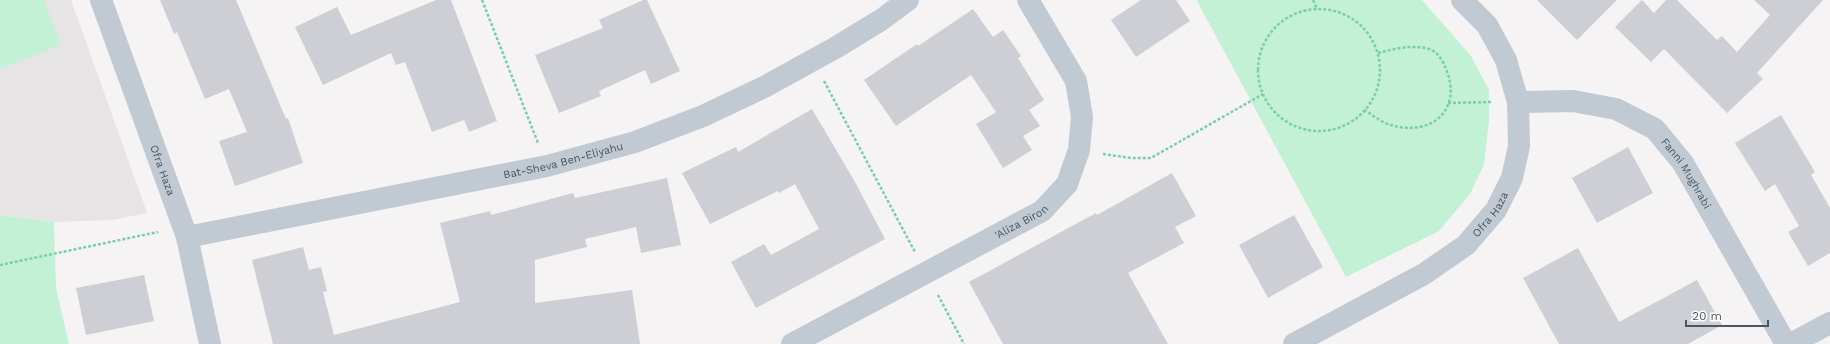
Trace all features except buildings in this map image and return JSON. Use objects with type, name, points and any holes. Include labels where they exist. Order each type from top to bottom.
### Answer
[{"type":"street","name":"Ofra Haza","points":[[101,0],[185,232],[210,344]]},
{"type":"street","name":"Bat-Sheva Ben-Eliyahu","points":[[185,232],[547,166],[635,142],[703,116],[764,87],[881,20],[908,0]]},
{"type":"street","name":"'Aliza Biron","points":[[792,344],[1042,210],[1067,184],[1079,150],[1082,117],[1076,81],[1028,0]]},
{"type":"street","name":"Ofra Haza","points":[[1294,344],[1424,274],[1466,245],[1496,210],[1512,178],[1519,146],[1518,102],[1506,60],[1487,25],[1462,0]]},
{"type":"street","name":"Fanni Mughrabi","points":[[1518,102],[1580,102],[1616,109],[1655,129],[1684,163],[1786,344]]},
{"type":"street","points":[[1791,344],[1830,323]]},
{"type":"path","points":[[482,0],[547,166]]},
{"type":"path","points":[[1313,0],[1317,9]]},
{"type":"path","points":[[1317,9],[1337,12],[1354,20],[1369,35],[1378,53],[1380,73],[1375,93],[1364,110],[1349,123],[1330,130],[1309,130],[1290,123],[1274,111],[1263,94],[1258,75],[1259,55],[1267,37],[1280,22],[1298,13],[1317,9]]},
{"type":"path","points":[[1364,110],[1391,125],[1410,127],[1432,124],[1445,112],[1452,93],[1449,75],[1442,59],[1430,49],[1402,47],[1378,53]]},
{"type":"path","points":[[813,60],[964,344]]},
{"type":"path","points":[[1079,150],[1131,158],[1151,158],[1263,94]]},
{"type":"path","points":[[1448,103],[1518,102]]},
{"type":"path","points":[[0,265],[185,232]]},
{"type":"shaded area","points":[[0,0],[71,0],[147,213],[112,220],[54,222],[0,215]]},
{"type":"green space","points":[[0,0],[44,0],[61,45],[0,69]]},
{"type":"green space","points":[[1422,0],[1471,56],[1489,90],[1489,120],[1484,164],[1470,194],[1439,231],[1346,277],[1197,1]]},
{"type":"green space","points":[[0,215],[54,222],[56,288],[69,344],[0,344]]}]
